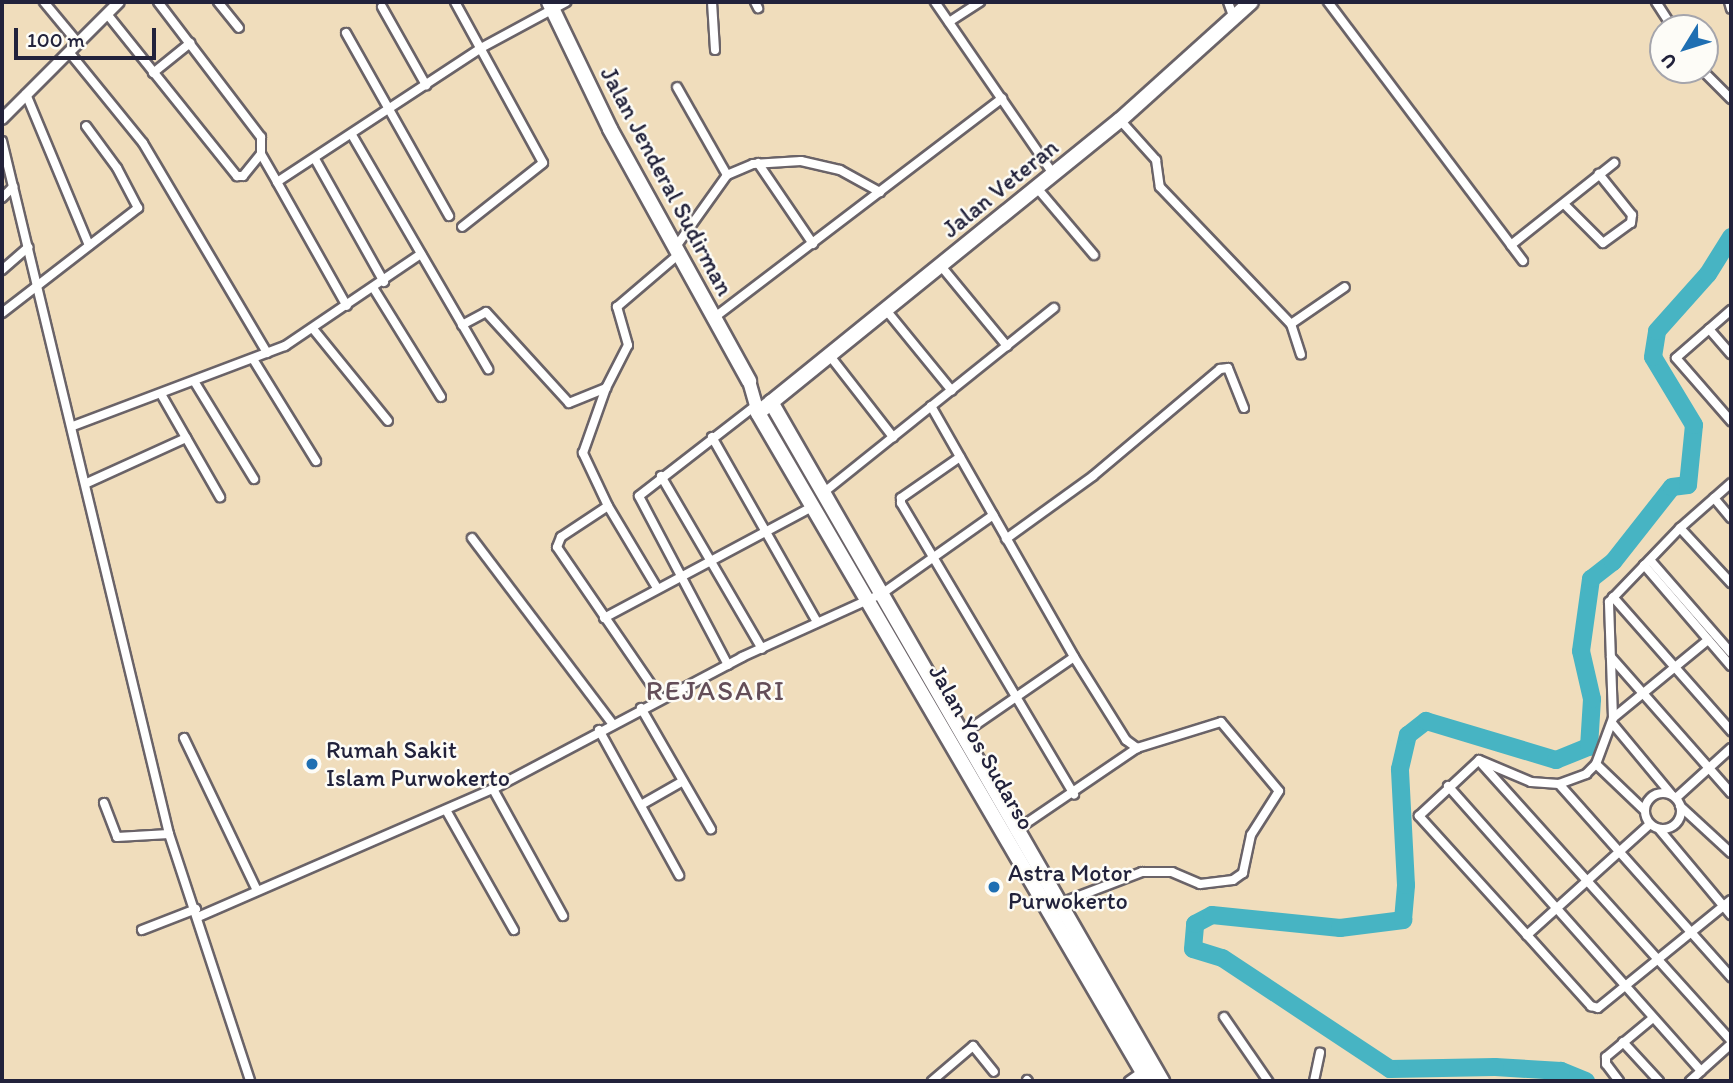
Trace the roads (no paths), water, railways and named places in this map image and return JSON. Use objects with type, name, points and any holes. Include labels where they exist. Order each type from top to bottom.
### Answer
[{"type":"main road","name":"Jalan Veteran","points":[[757,410],[830,356],[1120,120],[1251,2]]},
{"type":"main road","name":"Jalan Jenderal Sudirman","points":[[550,5],[677,251],[749,381]]},
{"type":"main road","points":[[749,381],[771,402]]},
{"type":"main road","points":[[749,381],[757,410]]},
{"type":"main road","name":"Jalan Yos Sudarso","points":[[771,402],[819,500]]},
{"type":"main road","name":"Jalan Yos Sudarso","points":[[757,410],[819,500],[961,735],[1161,1081]]},
{"type":"main road","name":"Jalan Yos Sudarso","points":[[876,595],[1145,1077]]},
{"type":"street","points":[[44,2],[78,43]]},
{"type":"street","points":[[2,119],[119,2]]},
{"type":"street","points":[[158,2],[261,137],[261,154],[347,306]]},
{"type":"street","points":[[218,2],[239,28]]},
{"type":"street","points":[[455,2],[543,163],[462,227]]},
{"type":"street","points":[[277,181],[550,5],[566,2]]},
{"type":"street","points":[[712,2],[715,50]]},
{"type":"street","points":[[935,2],[1053,174]]},
{"type":"street","points":[[949,22],[980,2]]},
{"type":"street","points":[[1228,2],[1233,16]]},
{"type":"street","points":[[1328,2],[1523,261]]},
{"type":"street","points":[[1729,2],[1731,9]]},
{"type":"street","points":[[382,6],[426,85]]},
{"type":"street","points":[[107,14],[237,176],[243,176],[261,154]]},
{"type":"street","points":[[346,33],[449,216]]},
{"type":"street","points":[[153,73],[190,43]]},
{"type":"street","points":[[69,52],[143,143],[267,353]]},
{"type":"street","points":[[1716,84],[1731,99]]},
{"type":"street","points":[[677,87],[727,175]]},
{"type":"street","points":[[26,94],[89,245]]},
{"type":"street","points":[[715,317],[1002,98]]},
{"type":"street","points":[[1120,120],[1156,160],[1160,187],[1291,324],[1301,354]]},
{"type":"street","points":[[2,313],[139,206],[86,126]]},
{"type":"street","points":[[352,135],[488,369]]},
{"type":"street","points":[[2,141],[87,482],[169,834],[250,1081]]},
{"type":"street","points":[[315,159],[384,282]]},
{"type":"street","points":[[657,588],[608,506],[583,453],[606,388],[628,345],[617,307],[677,251],[727,175],[758,163],[801,161],[820,165],[880,192]]},
{"type":"street","points":[[758,163],[813,244]]},
{"type":"street","points":[[1511,245],[1614,163]]},
{"type":"street","points":[[1564,204],[1603,243],[1631,223],[1632,215],[1599,174]]},
{"type":"street","points":[[2,198],[13,187]]},
{"type":"street","points":[[1037,188],[1094,255]]},
{"type":"street","points":[[2,270],[28,247]]},
{"type":"street","points":[[73,426],[253,359],[314,330],[421,254]]},
{"type":"street","points":[[941,266],[1007,346]]},
{"type":"street","points":[[1291,324],[1345,287]]},
{"type":"street","points":[[374,289],[441,397]]},
{"type":"street","points":[[604,618],[679,576],[768,532],[819,500],[1054,308]]},
{"type":"street","points":[[886,310],[952,391]]},
{"type":"street","points":[[1731,310],[1676,358],[1731,421]]},
{"type":"street","points":[[462,326],[486,312],[569,403],[606,388]]},
{"type":"street","points":[[1709,329],[1731,354]]},
{"type":"street","points":[[314,330],[388,421]]},
{"type":"street","points":[[830,356],[893,437]]},
{"type":"street","points":[[253,359],[316,461]]},
{"type":"street","points":[[1006,539],[1093,476],[1220,369],[1228,368],[1244,408]]},
{"type":"street","points":[[194,381],[254,479]]},
{"type":"street","points":[[161,394],[220,497]]},
{"type":"street","points":[[931,406],[1074,657],[1121,732],[1137,748]]},
{"type":"street","points":[[728,664],[639,499],[661,476],[712,437],[757,410]]},
{"type":"street","points":[[712,437],[817,622]]},
{"type":"street","points":[[87,482],[186,438]]},
{"type":"street","points":[[960,457],[900,500],[1073,794]]},
{"type":"street","points":[[661,476],[713,559],[762,649]]},
{"type":"street","points":[[1479,760],[1531,782],[1559,783],[1586,774],[1596,764],[1612,720],[1607,612],[1613,597],[1680,527],[1731,483]]},
{"type":"street","points":[[1714,498],[1731,518]]},
{"type":"street","points":[[608,506],[561,537],[556,547],[661,699]]},
{"type":"street","points":[[142,930],[197,913],[493,789],[641,708],[876,595],[933,559],[993,515]]},
{"type":"street","points":[[1680,527],[1731,583]]},
{"type":"street","points":[[472,538],[612,723]]},
{"type":"street","points":[[1647,562],[1731,666]]},
{"type":"street","points":[[1647,562],[1731,653]]},
{"type":"street","points":[[1613,597],[1731,731]]},
{"type":"street","points":[[1612,720],[1708,640]]},
{"type":"street","points":[[961,735],[1074,657]]},
{"type":"street","points":[[1611,657],[1731,793]]},
{"type":"street","points":[[641,708],[710,829]]},
{"type":"street","points":[[1612,720],[1676,800],[1731,853]]},
{"type":"street","points":[[1015,831],[1137,748],[1215,722],[1230,729],[1279,791],[1251,835],[1243,873],[1224,883],[1200,884],[1172,872],[1142,872],[1058,904]]},
{"type":"street","points":[[599,730],[679,876]]},
{"type":"street","points":[[184,738],[257,888]]},
{"type":"street","points":[[1660,829],[1678,821],[1676,800],[1707,766],[1731,748]]},
{"type":"street","points":[[1479,760],[1421,809],[1420,820],[1594,1008],[1661,961],[1731,900]]},
{"type":"street","points":[[1479,760],[1731,1042],[1690,1081]]},
{"type":"street","points":[[1596,764],[1644,810],[1650,824],[1660,829],[1731,915]]},
{"type":"street","points":[[641,804],[683,781]]},
{"type":"street","points":[[1559,783],[1731,977]]},
{"type":"street","points":[[1448,786],[1701,1071]]},
{"type":"street","points":[[493,789],[563,916]]},
{"type":"street","points":[[1644,810],[1656,794],[1676,800]]},
{"type":"street","points":[[104,803],[117,837],[169,834]]},
{"type":"street","points":[[446,810],[514,930]]},
{"type":"street","points":[[1527,935],[1650,824]]},
{"type":"street","points":[[1224,1017],[1268,1081]]},
{"type":"street","points":[[1619,1081],[1605,1059],[1653,1018]]},
{"type":"street","points":[[1623,1042],[1659,1081]]},
{"type":"street","points":[[932,1081],[973,1046],[994,1072]]},
{"type":"street","points":[[1314,1081],[1320,1053]]},
{"type":"street","points":[[1129,1081],[1145,1077]]},
{"type":"waterway","points":[[1586,1081],[1561,1071],[1495,1067],[1390,1069],[1222,958],[1193,949],[1195,924],[1212,915],[1340,928],[1403,920],[1406,885],[1400,769],[1408,735],[1426,721],[1556,760],[1589,747],[1592,699],[1581,651],[1591,579],[1613,562],[1672,487],[1688,485],[1694,425],[1653,357],[1657,331],[1708,274],[1731,237]]},
{"type":"place","name":"Rumah Sakit Islam Purwokerto","points":[[312,764]]},
{"type":"place","name":"Astra Motor Purwokerto","points":[[994,887]]},
{"type":"district","name":"REJASARI","points":[[716,690]]}]
